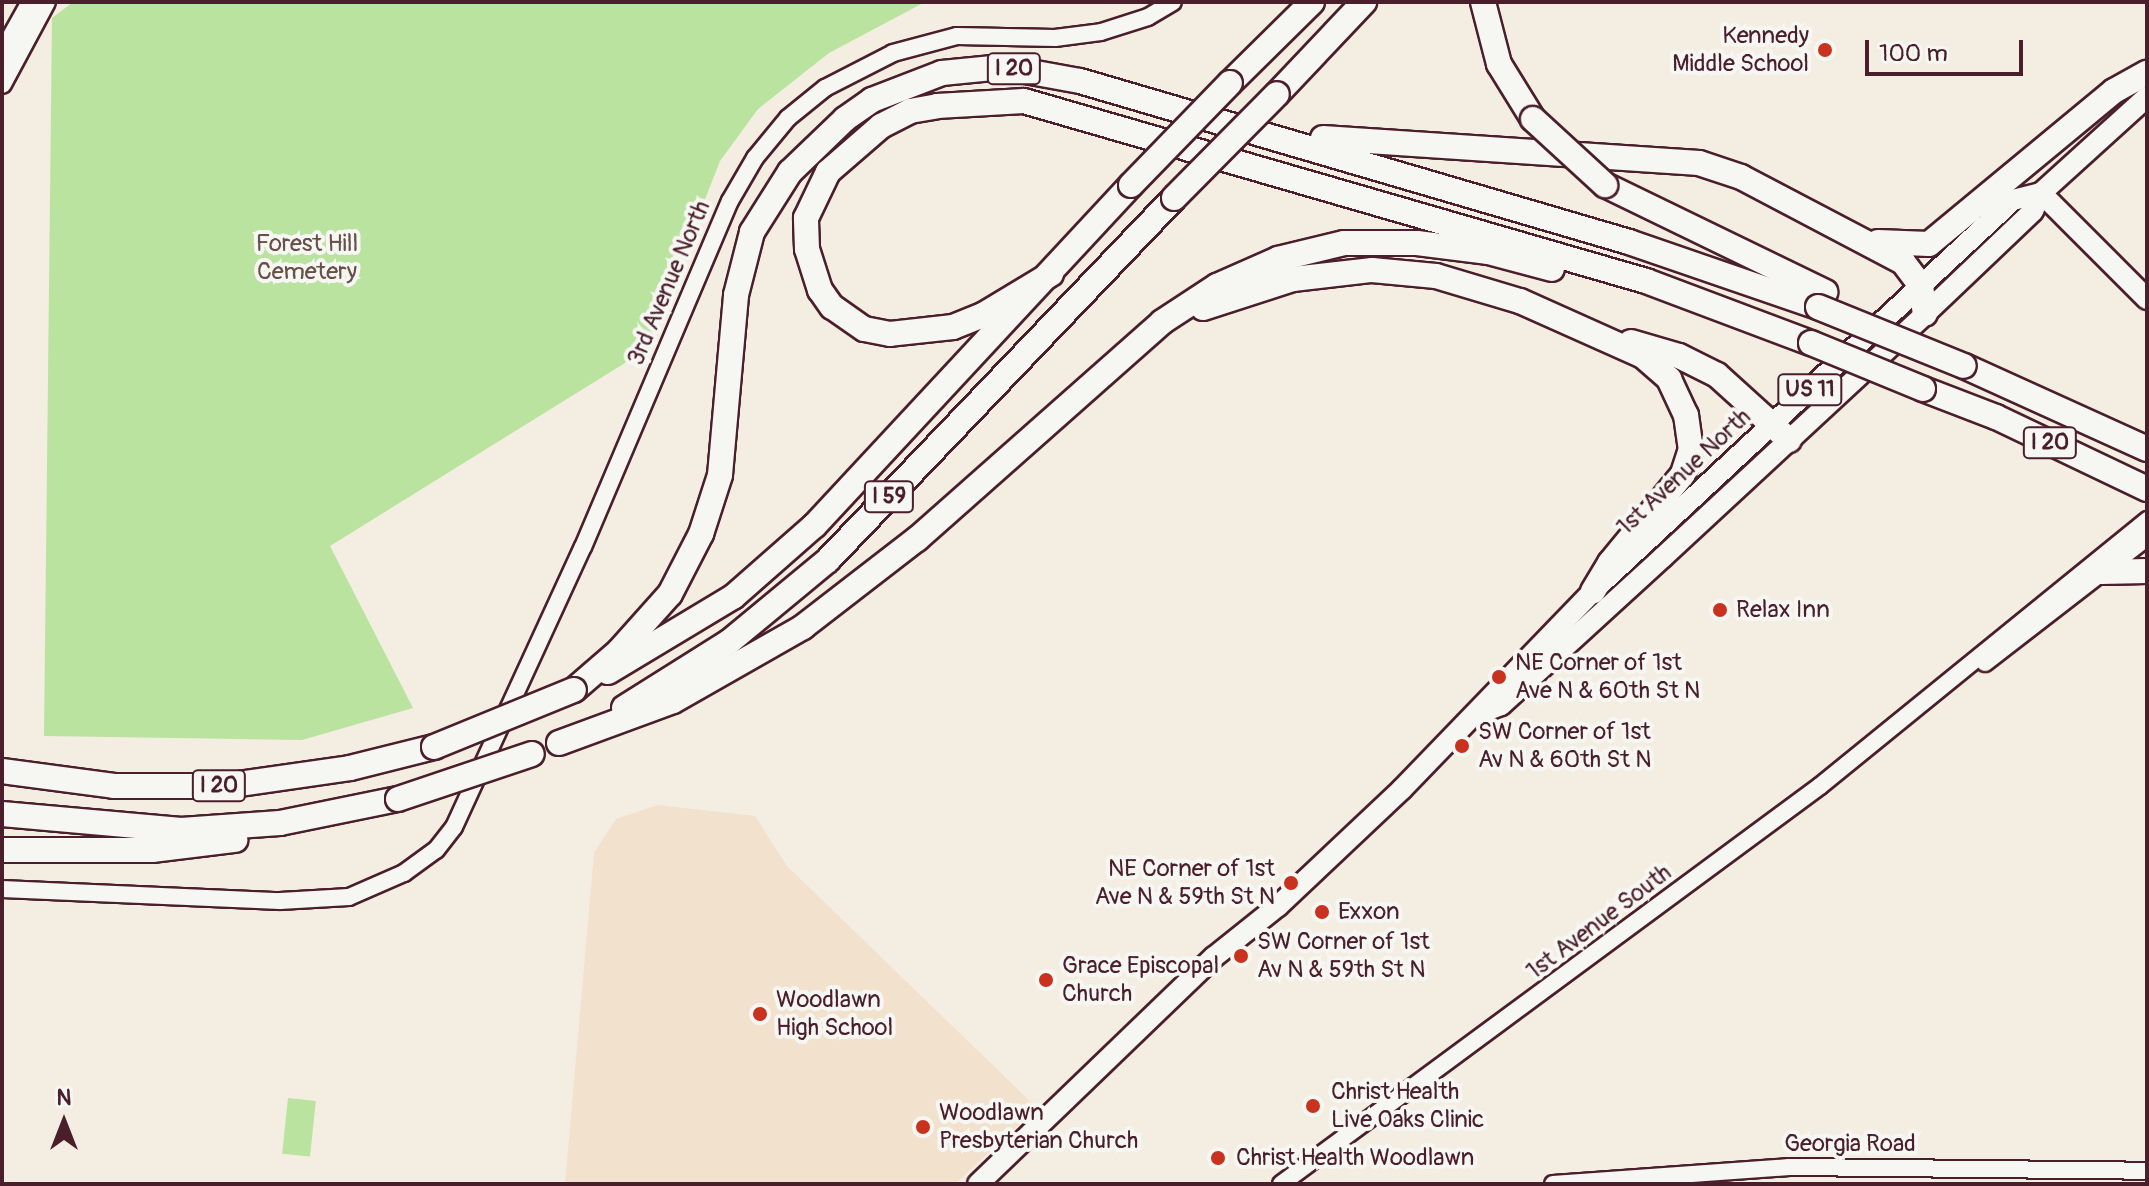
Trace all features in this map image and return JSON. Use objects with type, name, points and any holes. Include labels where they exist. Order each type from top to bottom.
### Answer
[{"type":"highway","name":"I 59","points":[[574,690],[733,597],[815,525],[1131,185],[1312,2]]},
{"type":"highway","name":"I 59","points":[[559,743],[662,686],[785,598],[1364,2]]},
{"type":"highway","points":[[1483,2],[1499,64],[1533,119],[1605,185],[1821,300]]},
{"type":"highway","name":"I 20","points":[[2,771],[114,786],[225,786],[350,768],[434,747],[574,690],[619,651],[670,594],[701,534],[720,475],[736,295],[752,232],[790,172],[845,119],[872,100],[942,73],[1003,67],[1080,81],[1257,130],[1821,300],[2147,449]]},
{"type":"highway","points":[[1868,240],[1929,244],[2114,91],[2147,73]]},
{"type":"highway","points":[[1051,274],[983,315],[953,327],[890,334],[864,329],[832,307],[820,290],[807,249],[806,218],[828,172],[881,126],[910,111],[937,106],[1024,101],[1631,276],[1766,327]]},
{"type":"highway","points":[[1257,130],[1393,145],[1699,163],[1741,177],[1868,240],[1903,262],[1921,286],[1925,314]]},
{"type":"highway","name":"I 20","points":[[2,814],[151,830],[280,823],[398,799],[532,754],[673,701],[803,627],[917,539],[1162,322],[1217,286],[1278,259],[1344,243],[1417,243],[1488,252],[1766,327],[1962,405],[2142,486]]},
{"type":"highway","points":[[1125,355],[1209,304],[1293,279],[1372,270],[1436,276],[1520,301],[1643,356],[1669,379],[1686,415],[1691,449],[1683,474],[1610,563],[1593,591]]},
{"type":"highway","points":[[1601,337],[1679,356],[1717,375],[1780,433]]},
{"type":"highway","points":[[2101,572],[2147,571]]},
{"type":"highway","points":[[2,850],[192,848],[229,842],[280,823]]},
{"type":"main road","points":[[2,54],[31,2]]},
{"type":"main road","points":[[2,84],[46,2]]},
{"type":"main road","name":"1st Avenue North","points":[[978,1184],[1214,957],[1278,906],[1483,712],[1494,691],[1593,591],[1925,314],[2033,211],[2041,193],[2147,97]]},
{"type":"main road","points":[[2041,193],[2147,299]]},
{"type":"main road","name":"1st Avenue North","points":[[1483,712],[1501,705],[1780,433],[1921,286],[2013,200],[2041,193]]},
{"type":"street","name":"3rd Avenue North","points":[[2,889],[280,901],[349,897],[404,873],[436,850],[454,827],[583,547],[730,201],[755,158],[788,118],[825,88],[893,53],[957,36],[1055,38],[1101,32],[1148,17],[1173,2]]},
{"type":"street","name":"1st Avenue South","points":[[1281,1184],[1582,966],[1940,690],[2030,610],[2147,520]]},
{"type":"street","name":"1st Avenue South","points":[[1940,690],[1961,683],[2147,538]]},
{"type":"street","name":"Georgia Road","points":[[1553,1184],[1789,1167],[2147,1171]]},
{"type":"shaded area","name":"Woodlawn High School","points":[[658,805],[755,816],[787,866],[1037,1108],[955,1184],[565,1184],[594,853],[616,819]]},
{"type":"green space","name":"Forest Hill Cemetery","points":[[73,2],[925,2],[829,53],[758,109],[720,161],[646,350],[330,546],[413,708],[302,740],[44,736],[52,18]]},
{"type":"green space","points":[[288,1098],[316,1101],[310,1157],[282,1154]]},
{"type":"place","name":"Kennedy Middle School","points":[[1825,50]]},
{"type":"place","name":"Relax Inn","points":[[1720,610]]},
{"type":"place","name":"NE Corner of 1st Ave N & 60th St N","points":[[1499,677]]},
{"type":"place","name":"SW Corner of 1st Av N & 60th St N","points":[[1462,746]]},
{"type":"place","name":"NE Corner of 1st Ave N & 59th St N","points":[[1291,883]]},
{"type":"place","name":"Exxon","points":[[1322,912]]},
{"type":"place","name":"SW Corner of 1st Av N & 59th St N","points":[[1241,956]]},
{"type":"place","name":"Grace Episcopal Church","points":[[1046,980]]},
{"type":"place","name":"Woodlawn High School","points":[[760,1014]]},
{"type":"place","name":"Christ Health Live Oaks Clinic","points":[[1313,1106]]},
{"type":"place","name":"Woodlawn Presbyterian Church","points":[[923,1127]]},
{"type":"place","name":"Christ Health Woodlawn","points":[[1218,1158]]}]
